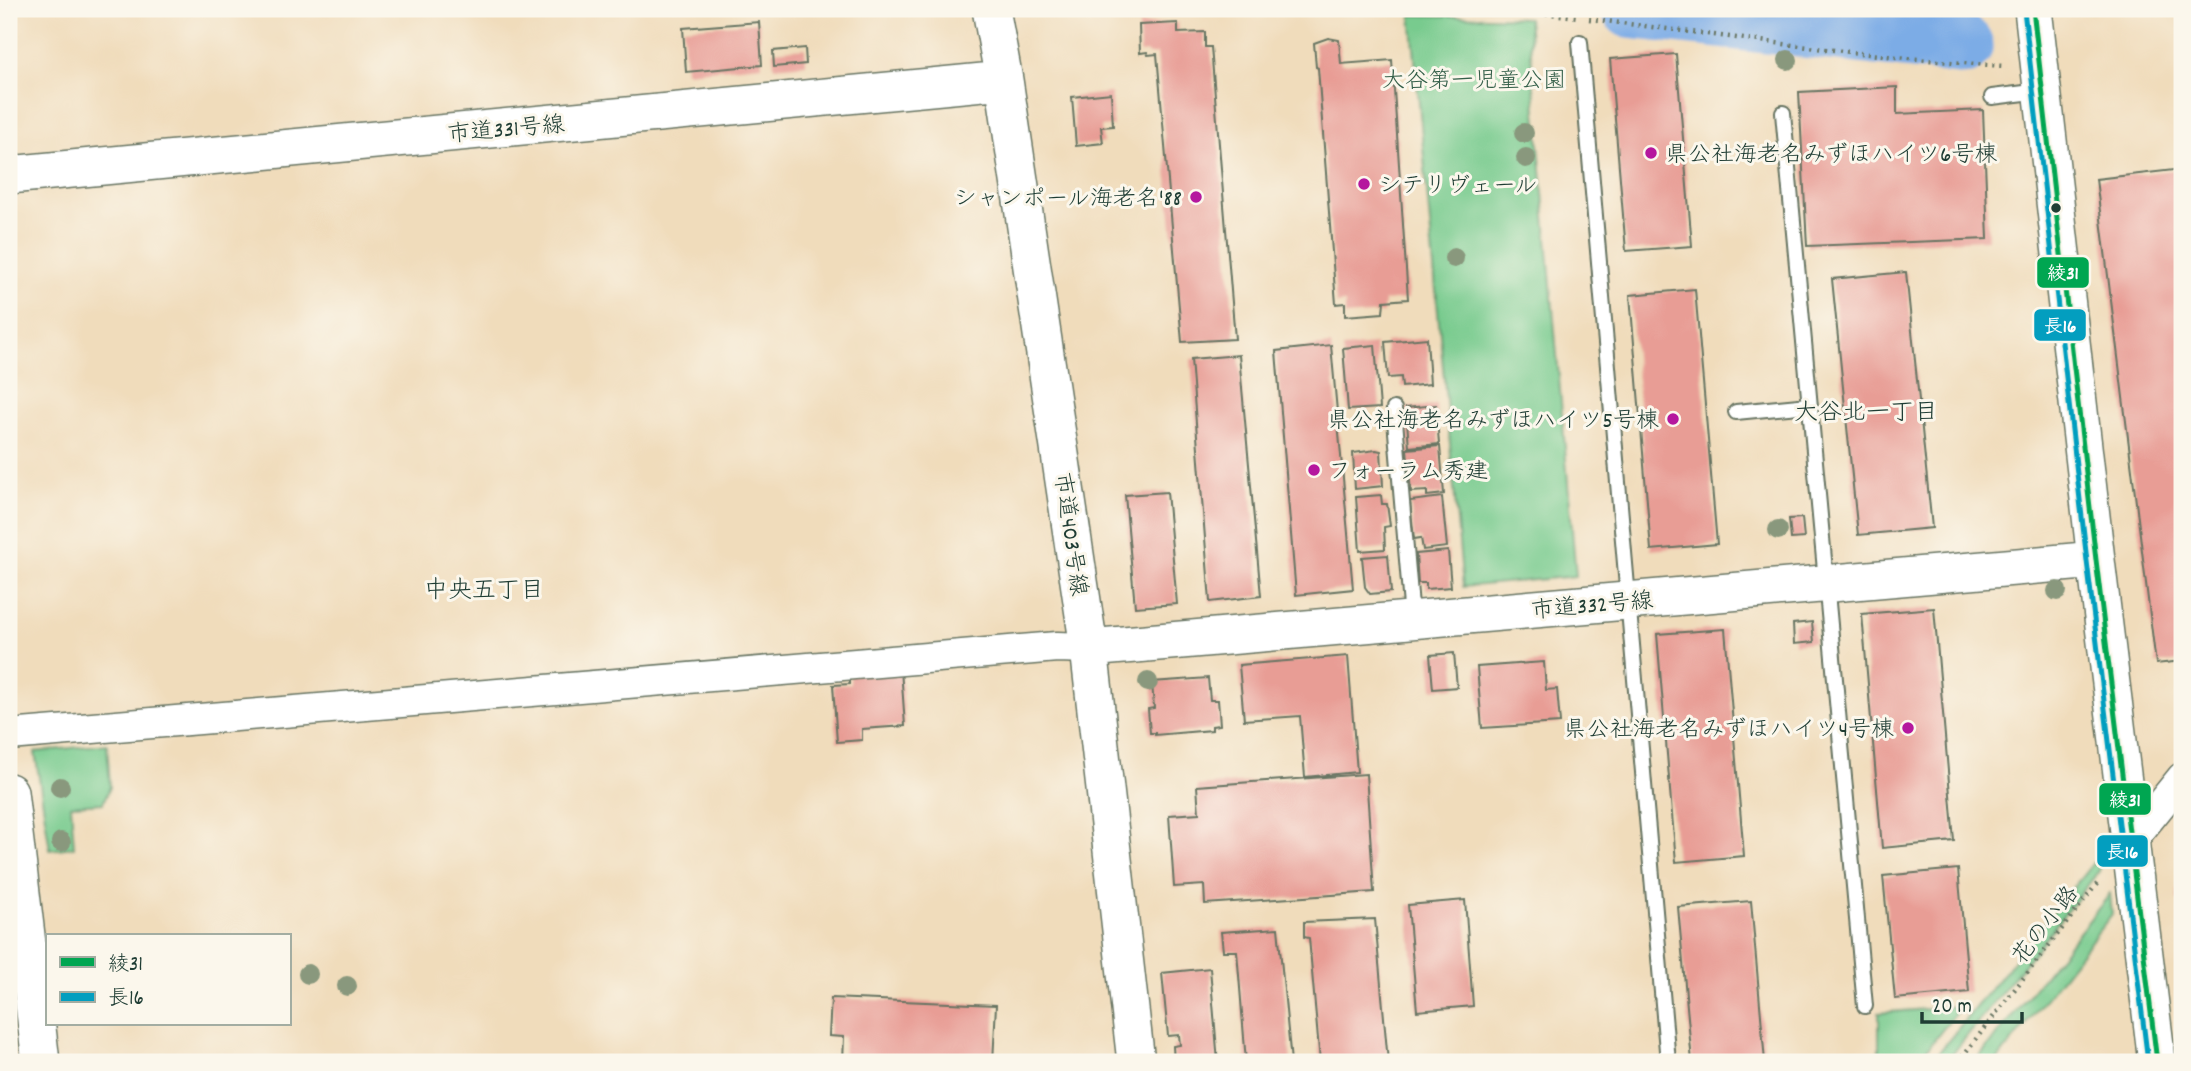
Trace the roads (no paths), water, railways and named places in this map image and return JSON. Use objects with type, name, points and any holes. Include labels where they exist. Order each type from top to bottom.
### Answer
[{"type":"street","name":"市道403号線","points":[[990,9],[1004,80],[1088,648],[1136,1062]]},
{"type":"street","points":[[2032,9],[2030,79],[2096,560],[2131,841],[2153,976],[2157,1062]]},
{"type":"street","name":"市道331号線","points":[[9,175],[1004,80]]},
{"type":"street","name":"市道332号線","points":[[1088,648],[2096,560]]},
{"type":"street","points":[[9,735],[1048,648],[1088,648]]},
{"type":"street","points":[[2131,841],[2182,778]]},
{"type":"street","points":[[9,792],[41,1062]]},
{"type":"lane","points":[[1580,42],[1668,1062]]},
{"type":"lane","points":[[1992,97],[2030,79]]},
{"type":"lane","points":[[1783,113],[1865,1006]]},
{"type":"lane","points":[[1736,412],[1810,405]]},
{"type":"lane","points":[[1394,409],[1413,619]]},
{"type":"waterway","points":[[1632,9],[1963,45]]},
{"type":"place","name":"県公社海老名みずほハイツ6号棟","points":[[1651,153]]},
{"type":"place","name":"シテリヴェール","points":[[1364,184]]},
{"type":"place","name":"シャンポール海老名'88","points":[[1196,197]]},
{"type":"place","name":"県公社海老名みずほハイツ5号棟","points":[[1673,419]]},
{"type":"place","name":"フォーラム秀建","points":[[1314,470]]},
{"type":"place","name":"県公社海老名みずほハイツ4号棟","points":[[1908,728]]},
{"type":"district","name":"大谷北一丁目","points":[[1866,411]]},
{"type":"district","name":"中央五丁目","points":[[484,589]]},
{"type":"park label","name":"大谷第一児童公園","points":[[1474,79]]}]
